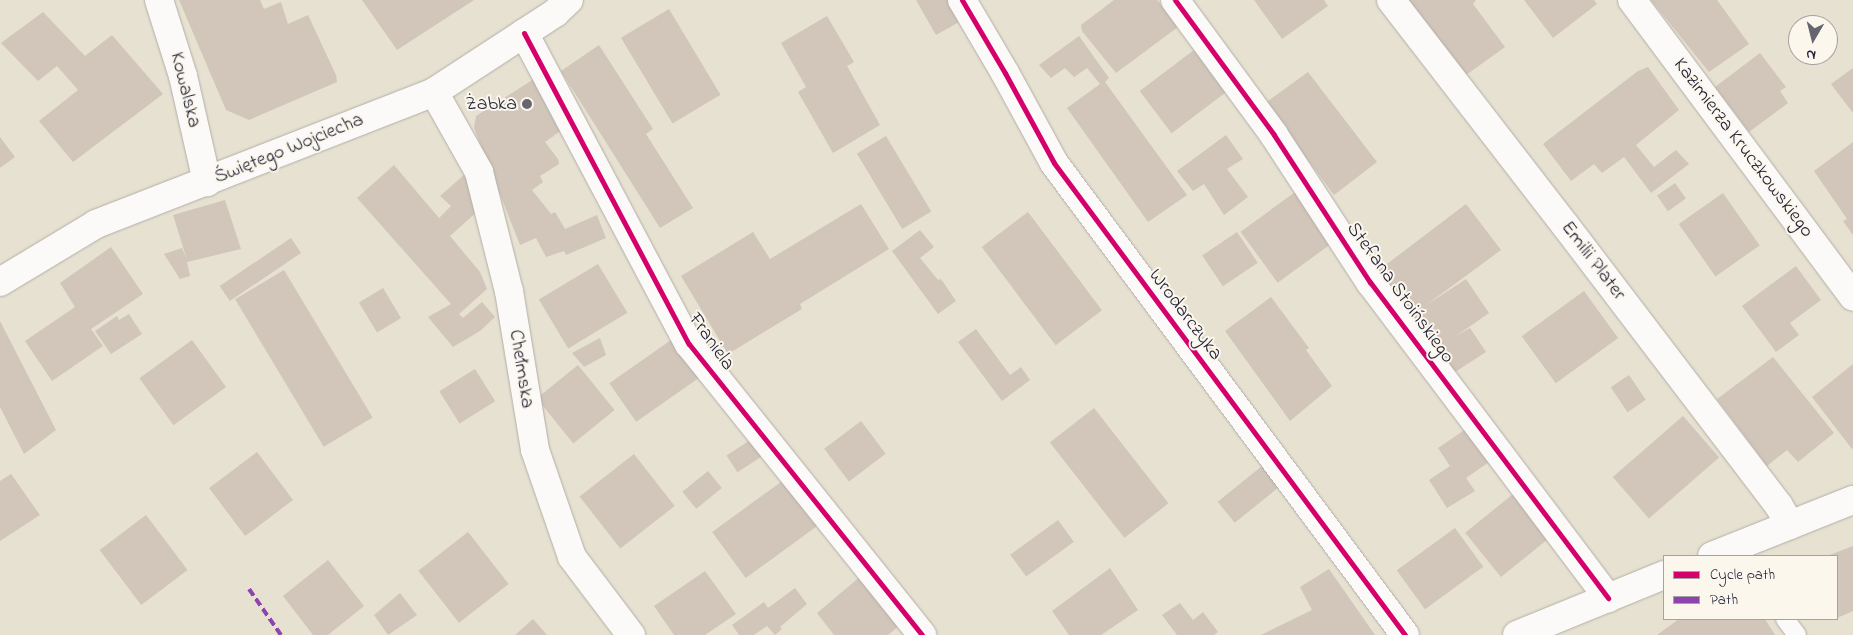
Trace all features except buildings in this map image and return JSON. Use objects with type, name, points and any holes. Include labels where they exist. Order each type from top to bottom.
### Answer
[{"type":"street","name":"Kowalska","points":[[159,0],[183,76],[207,182]]},
{"type":"street","name":"Świętego Wojciecha","points":[[1,280],[96,224],[434,92],[555,13],[569,0]]},
{"type":"street","name":"Wrodarczyka","points":[[962,0],[1005,73],[1054,163],[1405,635]]},
{"type":"street","name":"Stefana Stoińskiego","points":[[1175,0],[1274,135],[1370,282],[1608,598]]},
{"type":"street","name":"Emilii Plater","points":[[1390,0],[1565,225],[1773,498],[1790,525]]},
{"type":"street","name":"Kazimierza Kruczkowskiego","points":[[1632,0],[1853,297]]},
{"type":"street","name":"Franiela","points":[[524,33],[689,344],[922,635]]},
{"type":"street","name":"Chełmska","points":[[434,92],[479,172],[508,291],[535,450],[572,557],[631,635]]},
{"type":"street","points":[[1728,553],[1790,525],[1853,500]]},
{"type":"street","points":[[1517,635],[1663,575]]},
{"type":"lane","points":[[1786,620],[1797,635]]},
{"type":"marked path","points":[[249,589],[281,635]]},
{"type":"cycle path","points":[[962,0],[1005,73],[1054,163],[1405,635]]},
{"type":"cycle path","points":[[1175,0],[1274,135],[1370,282],[1608,598]]},
{"type":"cycle path","points":[[524,33],[689,344],[922,635]]},
{"type":"place","name":"Żabka","points":[[527,104]]}]
